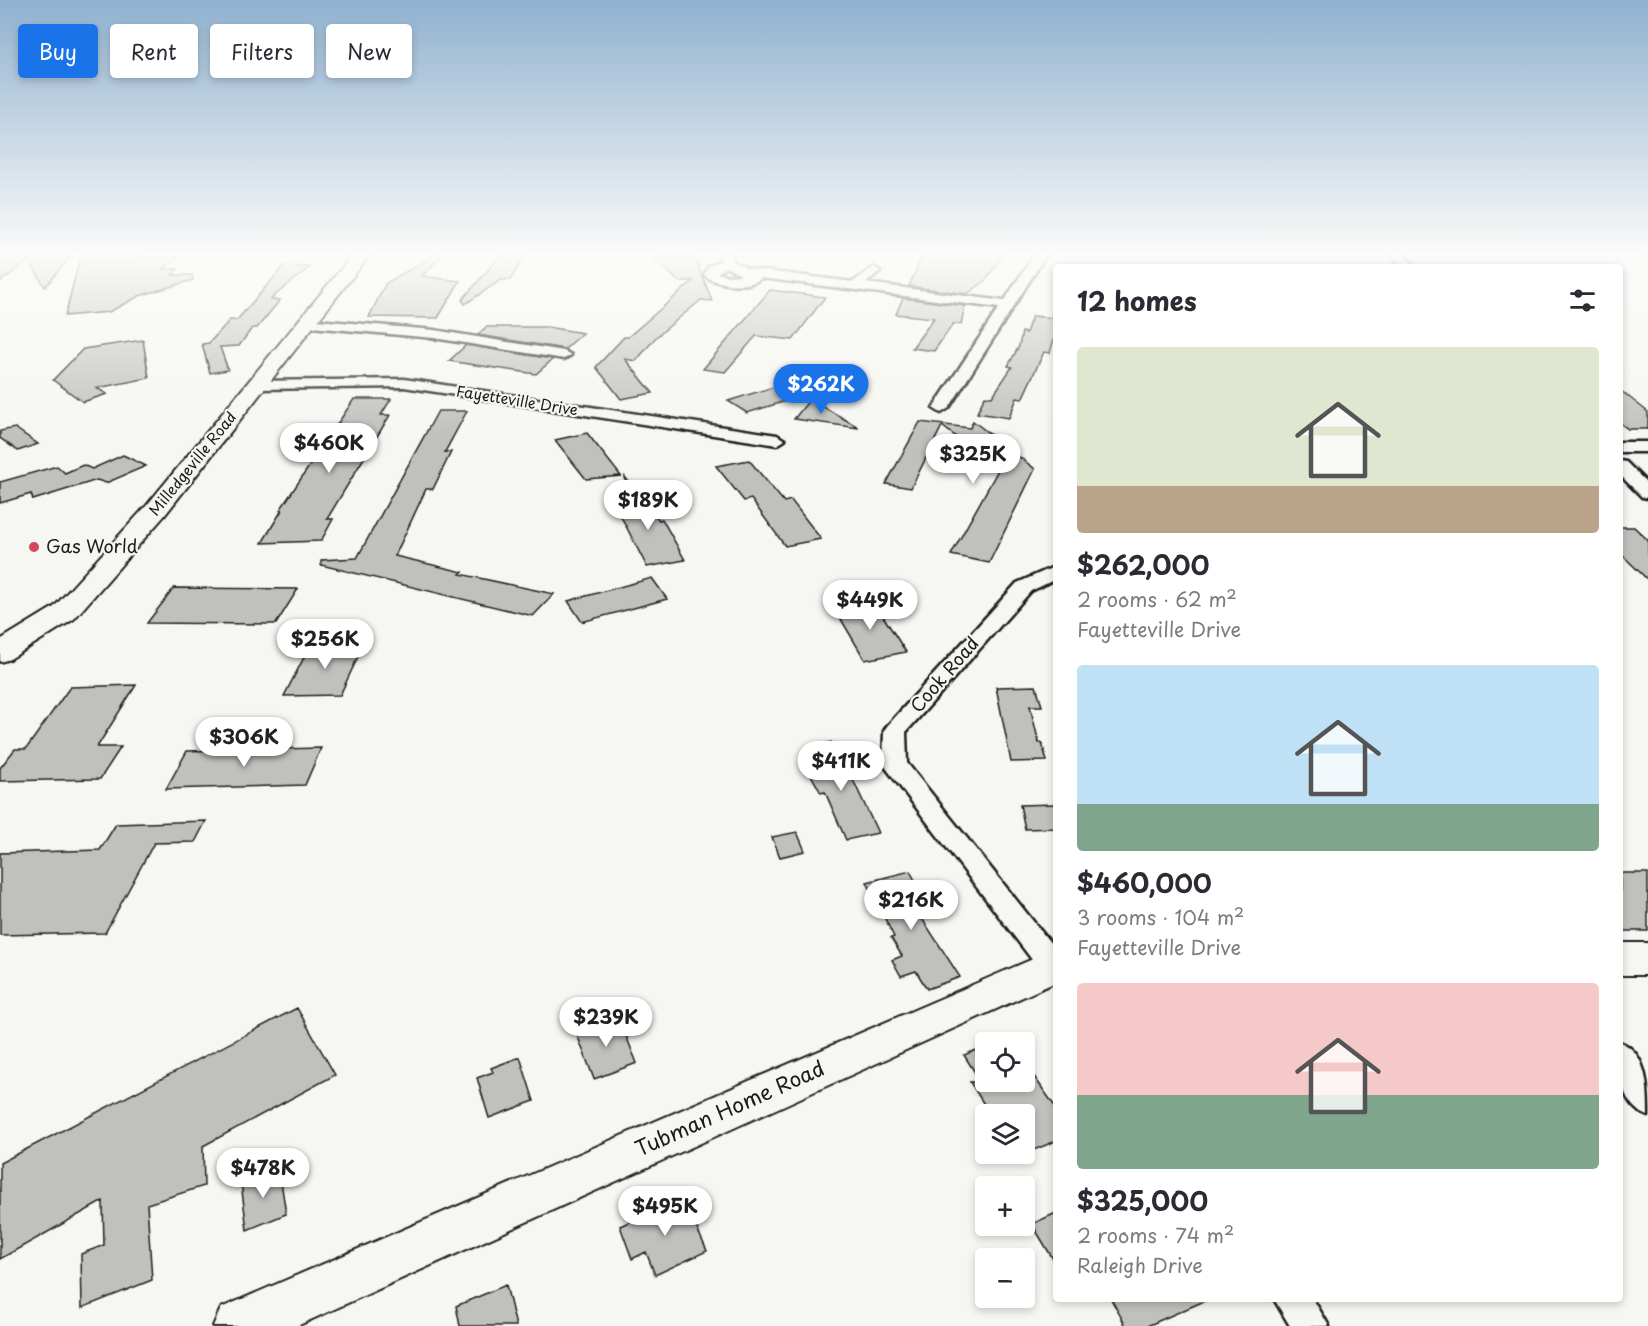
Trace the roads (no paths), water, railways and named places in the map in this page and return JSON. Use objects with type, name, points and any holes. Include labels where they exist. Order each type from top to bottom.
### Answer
[{"type":"street","name":"Milledgeville Road","points":[[0,653],[64,613],[156,510],[313,314]]},
{"type":"street","points":[[941,408],[1001,314]]},
{"type":"street","points":[[305,323],[434,334],[564,355]]},
{"type":"street","name":"Fayetteville Drive","points":[[256,385],[404,383],[777,440]]},
{"type":"street","points":[[1623,447],[1648,447]]},
{"type":"street","points":[[1623,469],[1648,493]]},
{"type":"street","name":"Cook Road","points":[[1053,573],[1023,587],[895,731],[896,764],[1053,963]]},
{"type":"street","points":[[1623,958],[1648,959]]},
{"type":"street","name":"Tubman Home Road","points":[[239,1326],[1053,967]]},
{"type":"street","points":[[1623,1060],[1648,1102]]},
{"type":"street","points":[[1294,1302],[1311,1326]]},
{"type":"place","name":"Gas World","points":[[34,547]]}]
